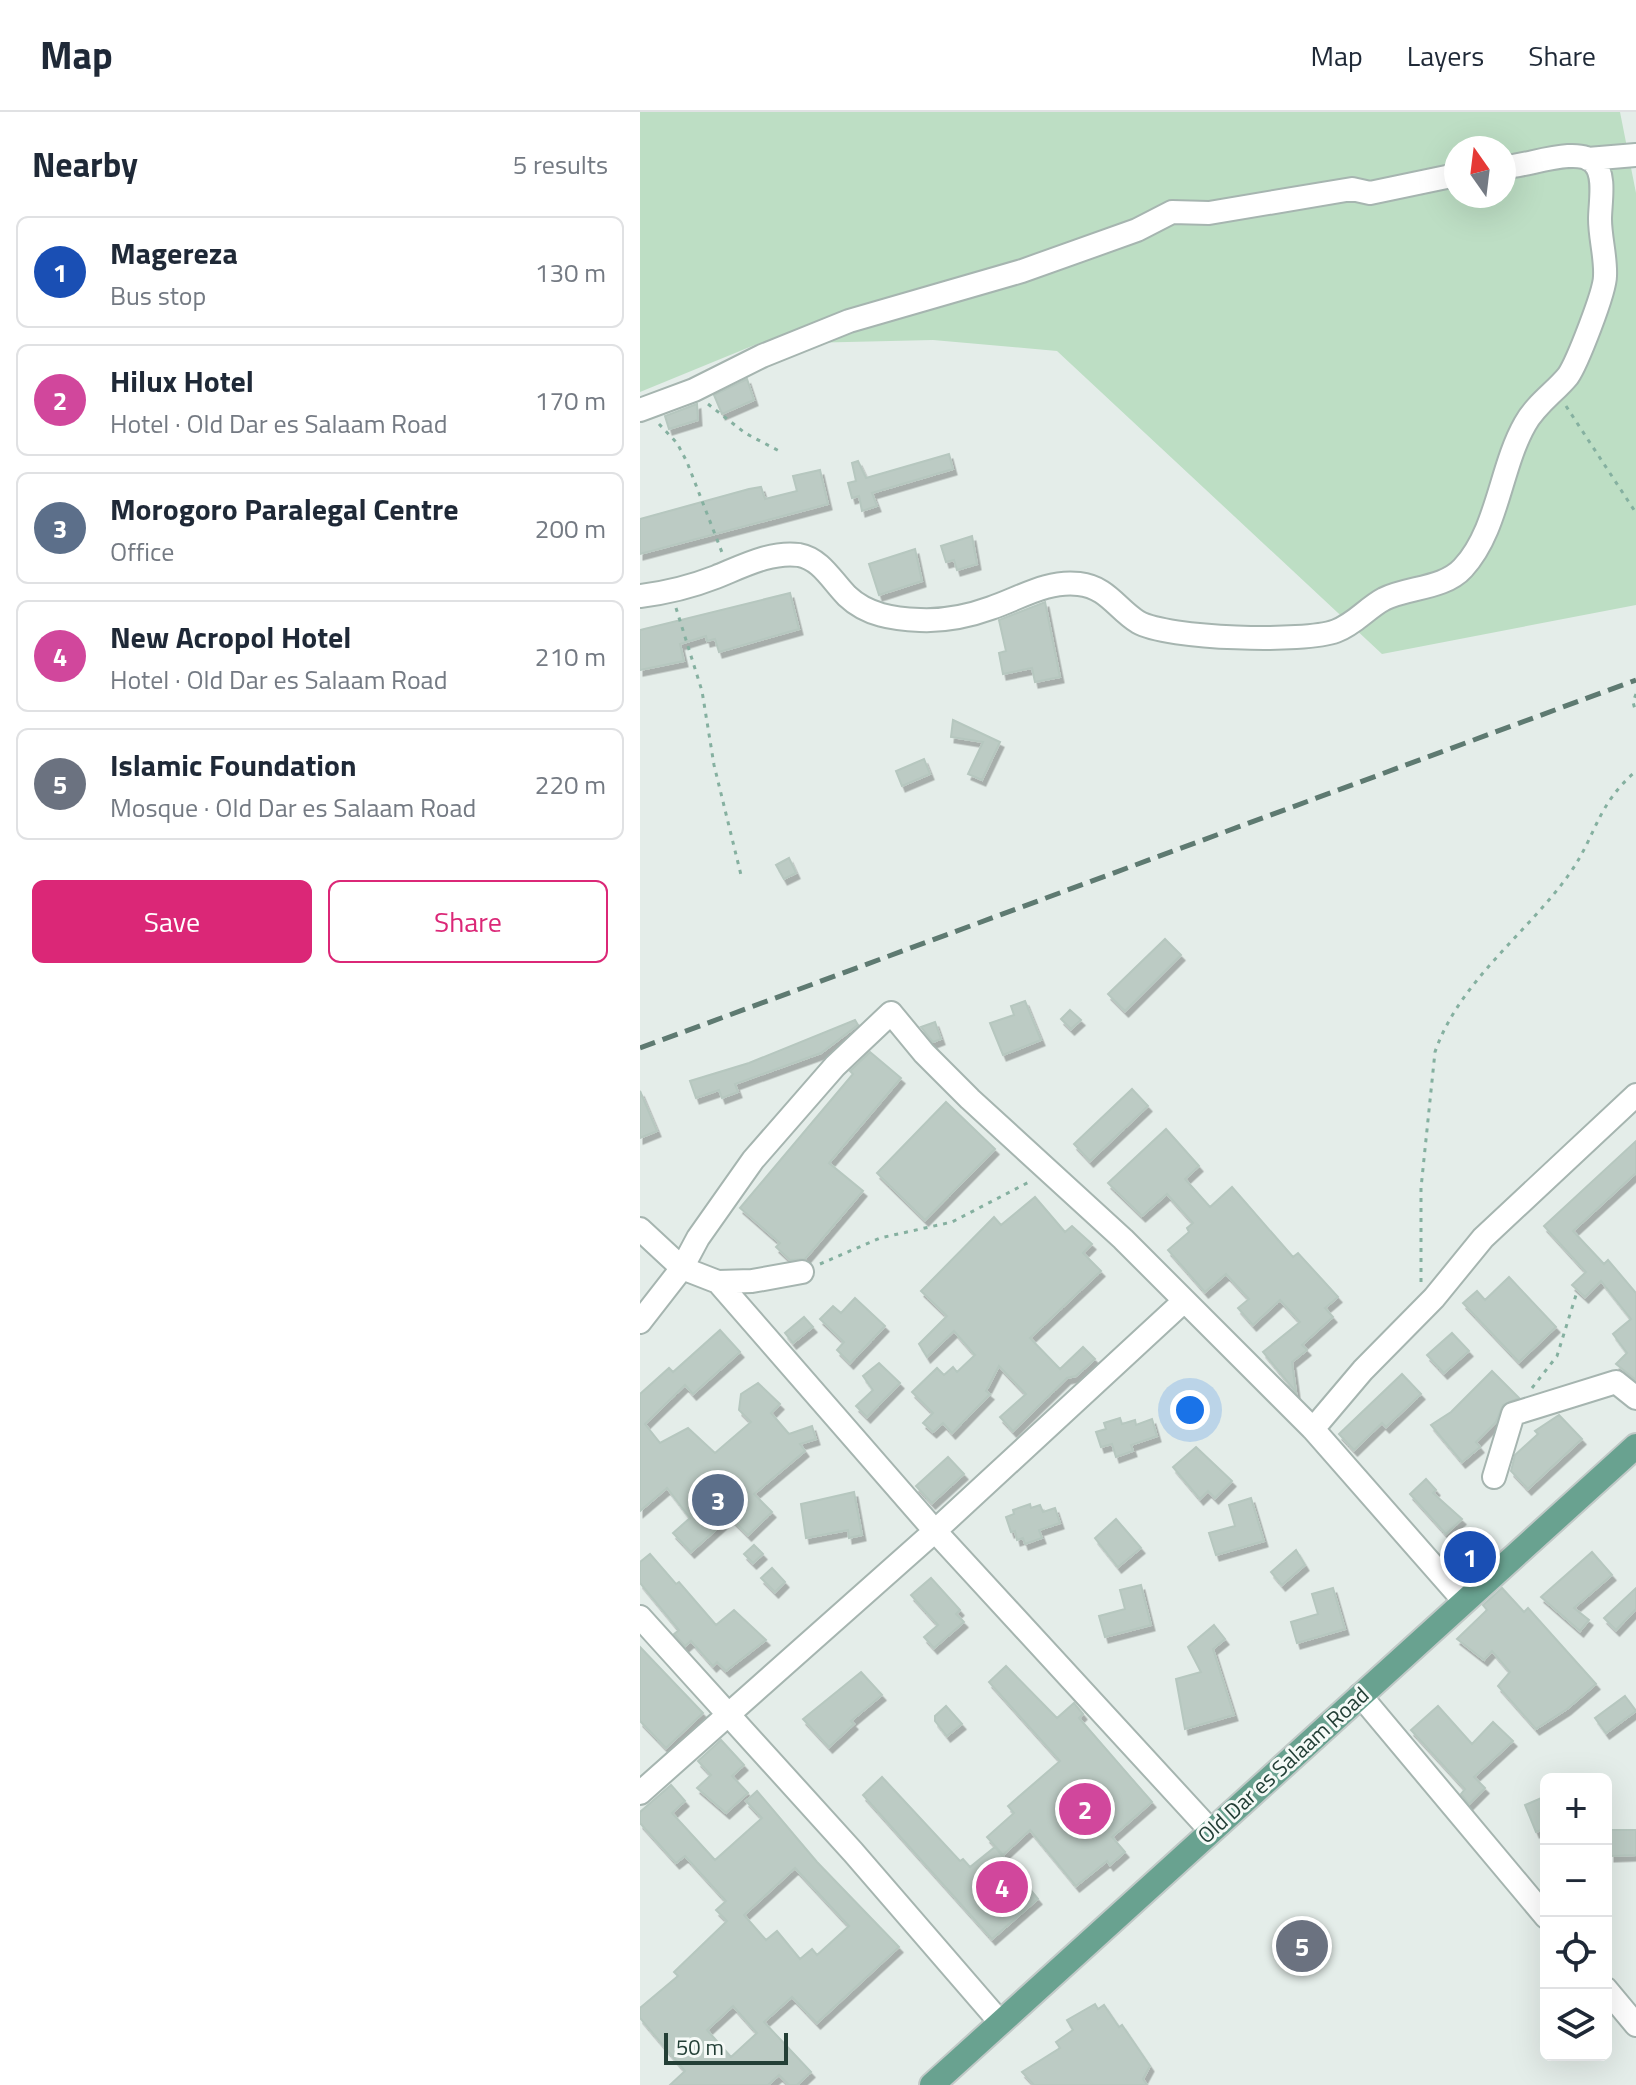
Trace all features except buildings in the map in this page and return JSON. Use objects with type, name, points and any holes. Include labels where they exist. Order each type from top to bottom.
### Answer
[{"type":"main road","name":"Old Dar es Salaam Road","points":[[932,2085],[1636,1446]]},
{"type":"street","points":[[1516,165],[1564,156],[1588,159],[1636,155]]},
{"type":"street","points":[[640,596],[728,572],[766,558],[795,555],[820,565],[845,593],[867,611],[885,617],[923,620],[987,610],[1055,583],[1096,588],[1115,600],[1139,623],[1166,630],[1305,639],[1338,630],[1388,597],[1440,582],[1461,571],[1478,549],[1525,422],[1553,387],[1568,375],[1599,306],[1605,284],[1600,229],[1601,180],[1596,165],[1588,159]]},
{"type":"street","points":[[647,408],[849,321],[1022,271],[1137,230],[1172,212],[1195,214],[1352,189],[1370,193],[1444,178]]},
{"type":"street","points":[[640,1322],[682,1268],[698,1238],[767,1144],[835,1066],[891,1013],[924,1053],[1123,1239],[1313,1429],[1464,1601]]},
{"type":"street","points":[[1313,1429],[1337,1398],[1416,1315],[1483,1238],[1636,1095]]},
{"type":"street","points":[[640,1229],[682,1268],[718,1282],[752,1281],[802,1272]]},
{"type":"street","points":[[718,1282],[935,1531],[1210,1830]]},
{"type":"street","points":[[640,1793],[935,1531],[1183,1302]]},
{"type":"street","points":[[1494,1477],[1513,1414],[1616,1382],[1636,1398]]},
{"type":"street","points":[[640,1617],[729,1713],[1000,2022]]},
{"type":"street","points":[[1360,1695],[1540,1910]]},
{"type":"street","points":[[1612,1996],[1636,2025]]},
{"type":"path","points":[[1553,387],[1636,513]]},
{"type":"path","points":[[694,390],[717,414],[783,453]]},
{"type":"path","points":[[647,408],[663,431],[677,443],[687,462],[728,572]]},
{"type":"path","points":[[667,590],[691,649],[741,875]]},
{"type":"path","points":[[1636,694],[1633,702],[1636,713]]},
{"type":"path","points":[[1416,1315],[1421,1283],[1422,1167],[1435,1052],[1441,1034],[1461,999],[1572,870],[1614,790],[1636,771]]},
{"type":"path","points":[[802,1272],[880,1238],[960,1218],[1048,1172]]},
{"type":"path","points":[[1513,1414],[1557,1356],[1576,1295]]},
{"type":"green space","points":[[640,112],[1620,112],[1636,193],[1636,605],[1382,654],[1057,351],[933,340],[757,344],[640,392]]},
{"type":"railway","points":[[640,1048],[1636,680]]},
{"type":"place","name":"Morogoro Paralegal Centre","points":[[718,1500]]},
{"type":"place","name":"Magereza","points":[[1470,1557]]},
{"type":"place","name":"Hilux Hotel","points":[[1085,1809]]},
{"type":"place","name":"New Acropol Hotel","points":[[1002,1887]]},
{"type":"place","name":"Islamic Foundation","points":[[1302,1946]]}]
